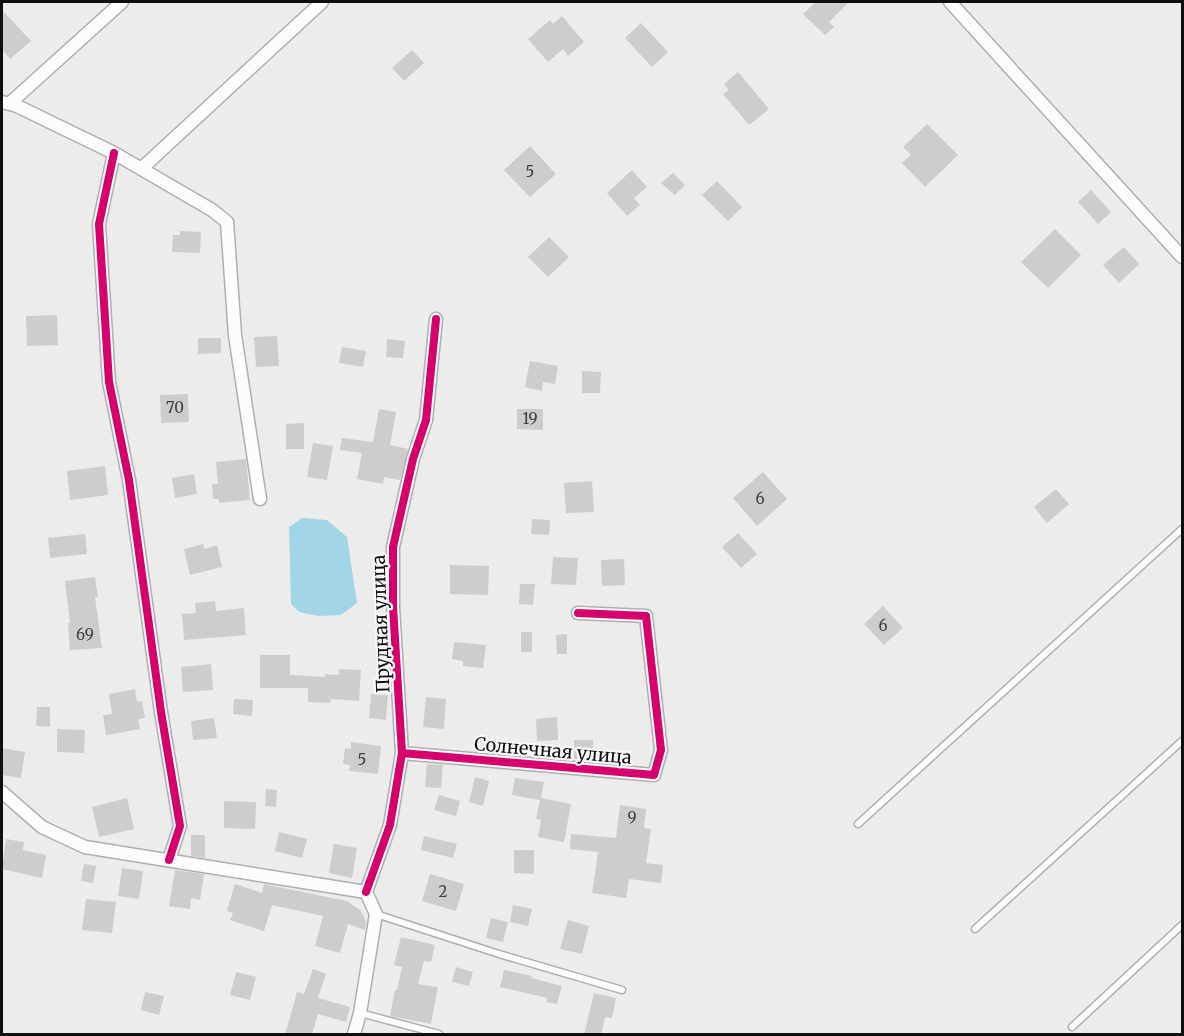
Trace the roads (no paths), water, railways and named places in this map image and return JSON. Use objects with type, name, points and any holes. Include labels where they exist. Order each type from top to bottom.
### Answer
[{"type":"street","points":[[5,103],[122,2]]},
{"type":"street","points":[[141,169],[322,2]]},
{"type":"street","points":[[950,2],[1182,257]]},
{"type":"street","points":[[5,103],[17,106],[114,153],[212,210],[227,222],[235,335],[260,499]]},
{"type":"street","points":[[114,153],[99,224],[109,382],[129,480],[161,712],[180,826],[169,860]]},
{"type":"street","name":"Прудная улица","points":[[366,892],[390,825],[402,753],[393,607],[393,547],[411,469],[426,420],[436,319]]},
{"type":"street","name":"Солнечная улица","points":[[402,753],[654,775],[660,750],[646,616],[578,613]]},
{"type":"street","points":[[2,792],[42,827],[85,847],[366,892],[376,914],[360,1013],[354,1035]]},
{"type":"lane","points":[[858,824],[1182,529]]},
{"type":"lane","points":[[975,929],[1182,741]]},
{"type":"lane","points":[[376,914],[499,954],[622,990]]},
{"type":"lane","points":[[1072,1027],[1182,925]]},
{"type":"lane","points":[[360,1013],[439,1034]]},
{"type":"water","points":[[302,518],[327,520],[347,537],[357,603],[341,615],[319,616],[299,612],[291,604],[289,527]]}]
